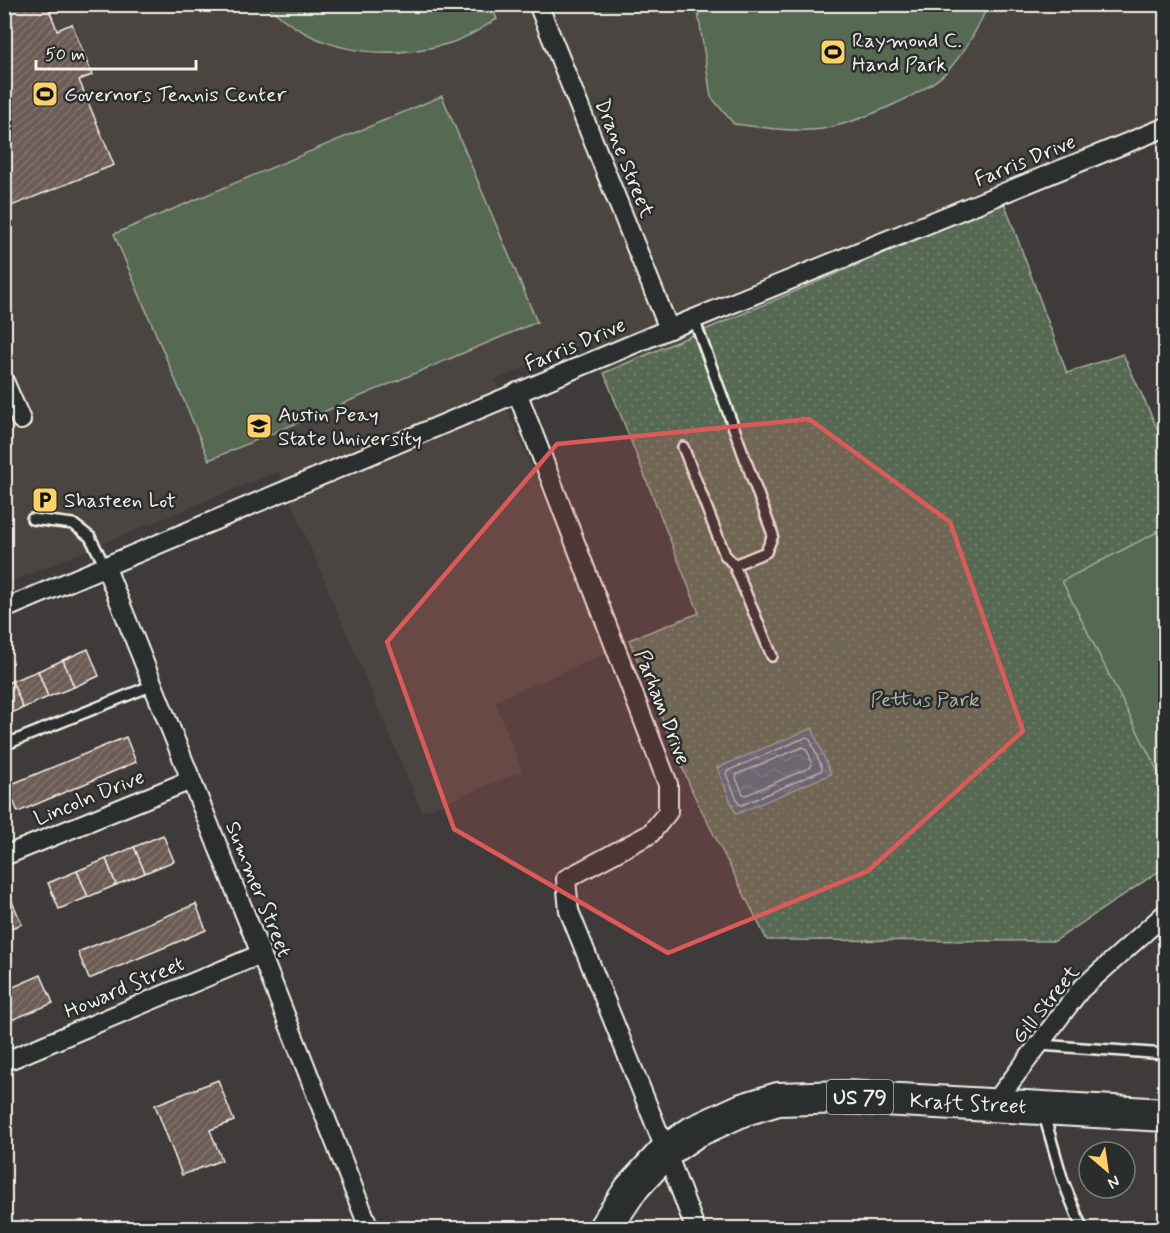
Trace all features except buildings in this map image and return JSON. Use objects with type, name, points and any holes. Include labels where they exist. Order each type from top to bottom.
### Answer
[{"type":"highway","name":"Kraft Street","points":[[605,1228],[631,1189],[666,1151],[694,1132],[742,1110],[778,1099],[847,1097],[1166,1115]]},
{"type":"street","name":"Drane Street","points":[[538,4],[669,329]]},
{"type":"street","name":"Farris Drive","points":[[4,609],[106,568],[517,392],[1166,127]]},
{"type":"street","points":[[4,381],[21,420]]},
{"type":"street","name":"Parham Drive","points":[[517,392],[668,784],[668,812],[650,834],[566,879],[569,911],[695,1228]]},
{"type":"street","name":"Summer Street","points":[[106,568],[369,1228]]},
{"type":"street","name":"Lincoln Drive","points":[[4,856],[191,780]]},
{"type":"street","name":"Gill Street","points":[[993,1105],[1080,990],[1166,913]]},
{"type":"street","name":"Howard Street","points":[[4,1062],[261,954]]},
{"type":"lane","points":[[694,319],[773,535],[766,552],[734,566]]},
{"type":"lane","points":[[683,447],[725,555],[734,566],[772,656]]},
{"type":"lane","points":[[32,519],[73,524],[90,537],[106,568]]},
{"type":"lane","points":[[4,745],[153,684]]},
{"type":"lane","points":[[1040,1045],[1166,1054]]},
{"type":"lane","points":[[1041,1107],[1063,1181],[1082,1228]]},
{"type":"highlighted area","points":[[809,419],[950,522],[1023,731],[868,871],[668,953],[454,829],[387,642],[557,444]]},
{"type":"shaded area","name":"Austin Peay State University","points":[[5,5],[1165,5],[1165,117],[998,183],[1004,202],[604,373],[590,341],[495,380],[610,652],[495,701],[522,771],[422,812],[278,471],[5,584]]},
{"type":"green space","name":"Raymond C. Hand Park","points":[[697,4],[988,5],[962,53],[940,78],[926,88],[891,106],[853,121],[822,129],[800,130],[734,124],[711,97]]},
{"type":"green space","points":[[267,5],[491,5],[497,19],[464,38],[443,45],[419,50],[372,52],[327,43],[286,21]]},
{"type":"green space","points":[[442,96],[537,322],[209,460],[114,234]]},
{"type":"green space","name":"Pettus Park","points":[[1004,202],[1067,373],[1123,354],[1165,445],[1165,867],[1055,941],[767,940],[693,793],[629,640],[699,613],[604,373]]},
{"type":"green space","points":[[1165,528],[1165,786],[1062,581]]},
{"type":"water","points":[[812,728],[831,774],[736,814],[717,768]]},
{"type":"place","name":"Raymond C. Hand Park","points":[[833,52]]},
{"type":"place","name":"Governors Tennis Center","points":[[45,94]]},
{"type":"place","name":"Austin Peay State University","points":[[259,426]]},
{"type":"place","name":"Shasteen Lot","points":[[45,500]]}]
